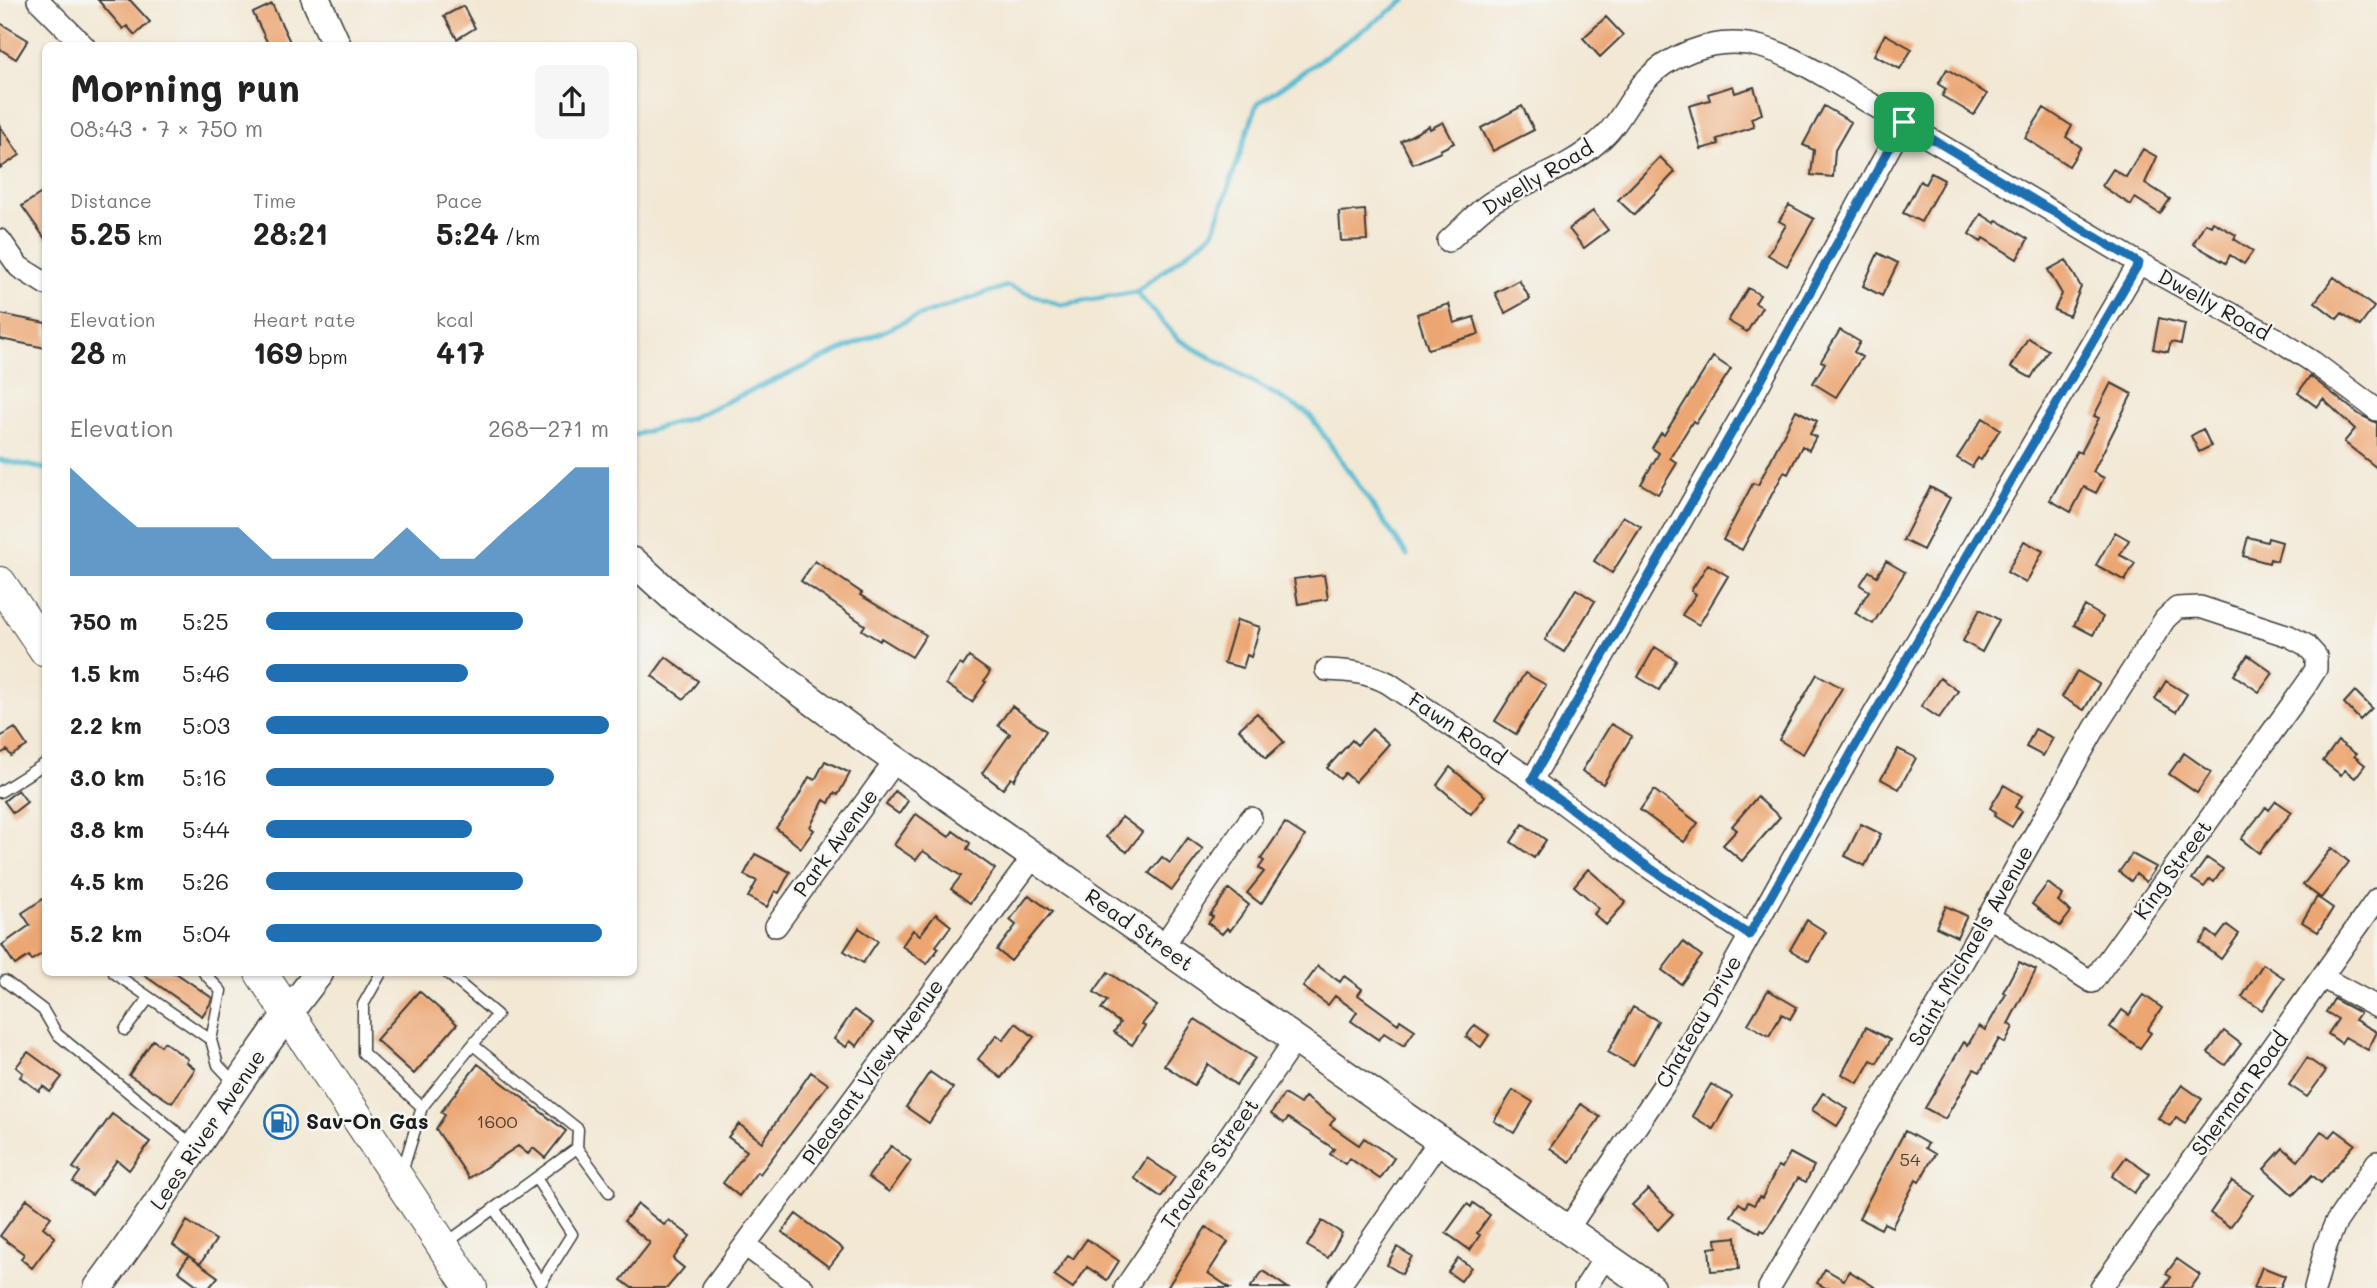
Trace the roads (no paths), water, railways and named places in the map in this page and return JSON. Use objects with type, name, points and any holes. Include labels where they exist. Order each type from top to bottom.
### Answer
[{"type":"main road","points":[[316,0],[335,42]]},
{"type":"main road","name":"Read Street","points":[[637,565],[677,601],[896,760],[1651,1288]]},
{"type":"main road","points":[[0,583],[42,645]]},
{"type":"main road","points":[[263,976],[471,1288]]},
{"type":"main road","name":"Lees River Avenue","points":[[98,1288],[288,1012],[317,976]]},
{"type":"street","points":[[38,0],[80,42]]},
{"type":"street","name":"Dwelly Road","points":[[1448,242],[1489,204],[1597,143],[1616,125],[1643,84],[1658,68],[1675,57],[1711,43],[1739,42],[1789,57],[1904,122],[2139,263],[2277,339],[2377,410]]},
{"type":"street","points":[[1532,779],[1746,408],[1904,122]]},
{"type":"street","points":[[0,240],[19,267],[42,281]]},
{"type":"street","name":"Chateau Drive","points":[[1567,1230],[1681,1061],[1877,708],[2139,263]]},
{"type":"street","name":"Saint Michaels Avenue","points":[[1769,1288],[1988,916],[2095,728],[2165,619],[2178,608],[2200,607],[2290,636],[2306,645],[2316,656]]},
{"type":"street","name":"King Street","points":[[1988,916],[2092,982],[2306,685],[2316,669],[2316,656]]},
{"type":"street","name":"Fawn Road","points":[[1326,670],[1357,672],[1381,679],[1532,779],[1644,864],[1749,935]]},
{"type":"street","name":"Park Avenue","points":[[776,926],[896,760]]},
{"type":"street","points":[[1163,946],[1251,818]]},
{"type":"street","name":"Pleasant View Avenue","points":[[713,1288],[1034,856]]},
{"type":"street","name":"Sherman Road","points":[[2101,1288],[2377,899]]},
{"type":"street","points":[[2323,978],[2377,1007]]},
{"type":"street","name":"Travers Street","points":[[1125,1288],[1295,1040]]},
{"type":"street","points":[[1338,1288],[1439,1141]]},
{"type":"street","points":[[2315,1288],[2335,1224],[2377,1162]]},
{"type":"street","points":[[745,1245],[803,1288]]},
{"type":"street","points":[[1585,1288],[1605,1257]]},
{"type":"lane","points":[[0,792],[42,766]]},
{"type":"lane","points":[[118,976],[211,1040]]},
{"type":"lane","points":[[207,976],[221,991],[211,1040],[218,1065],[238,1087]]},
{"type":"lane","points":[[379,976],[363,1005],[363,1052],[422,1107]]},
{"type":"lane","points":[[399,1181],[422,1107],[497,1016],[450,976]]},
{"type":"lane","points":[[5,981],[43,1010],[57,1034],[196,1148]]},
{"type":"lane","points":[[125,1030],[149,998]]},
{"type":"lane","points":[[473,1045],[578,1129],[577,1148],[610,1192]]},
{"type":"lane","points":[[442,1246],[577,1148]]},
{"type":"lane","points":[[494,1208],[541,1283],[572,1234],[536,1178]]},
{"type":"waterway","points":[[637,434],[690,418],[913,318],[1007,286],[1061,305],[1136,292],[1213,233],[1257,104],[1406,0]]},
{"type":"waterway","points":[[1136,292],[1178,339],[1309,414],[1407,555]]},
{"type":"waterway","points":[[0,460],[42,468]]},
{"type":"place","name":"Sav-On Gas","points":[[281,1122]]}]
